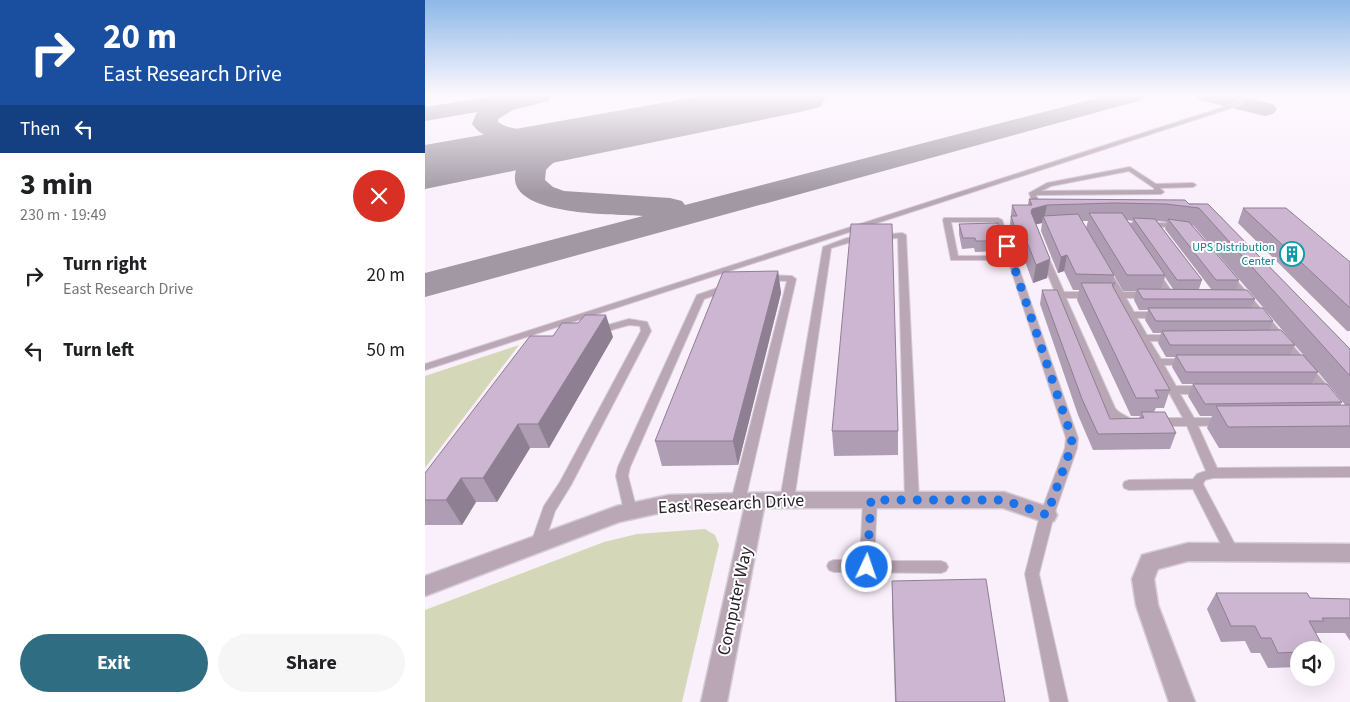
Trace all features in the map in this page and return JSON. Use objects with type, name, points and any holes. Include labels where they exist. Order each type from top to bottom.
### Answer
[{"type":"street","name":"East Research Drive","points":[[425,586],[617,514],[669,504],[787,500],[1004,500],[1047,515]]},
{"type":"street","name":"Computer Way","points":[[714,702],[747,501]]},
{"type":"street","points":[[1182,702],[1147,605],[1143,579],[1150,562],[1188,552],[1350,553]]},
{"type":"lane","points":[[425,367],[1165,128]]},
{"type":"lane","points":[[1129,168],[1161,192],[1032,193],[1049,184],[1129,168]]},
{"type":"lane","points":[[1155,186],[1193,185]]},
{"type":"lane","points":[[1032,193],[1037,207],[1047,207]]},
{"type":"lane","points":[[1011,258],[954,258],[947,220],[998,220],[1011,258],[1072,438],[1071,448],[1047,515],[1032,574],[1059,702]]},
{"type":"lane","points":[[1105,225],[1124,229],[1158,229],[1176,225],[1189,228]]},
{"type":"lane","points":[[787,500],[827,247],[850,240],[902,235],[911,500]]},
{"type":"lane","points":[[1041,249],[1114,416],[1120,421],[1229,422]]},
{"type":"lane","points":[[1101,264],[1191,422],[1213,473]]},
{"type":"lane","points":[[1061,295],[1166,295],[1149,264]]},
{"type":"lane","points":[[1220,265],[1256,315],[1301,362],[1337,404]]},
{"type":"lane","points":[[747,501],[792,278],[757,278]]},
{"type":"lane","points":[[630,511],[622,476],[624,467],[700,297],[738,284]]},
{"type":"lane","points":[[1131,315],[1168,315]]},
{"type":"lane","points":[[539,544],[549,510],[565,485],[646,331],[644,324],[629,322],[587,334]]},
{"type":"lane","points":[[1143,338],[1182,338]]},
{"type":"lane","points":[[1157,362],[1196,362]]},
{"type":"lane","points":[[1282,362],[1301,362]]},
{"type":"lane","points":[[1173,390],[1221,390]]},
{"type":"lane","points":[[1306,390],[1325,390]]},
{"type":"lane","points":[[1197,484],[1201,477],[1213,473],[1350,472]]},
{"type":"lane","points":[[1129,484],[1197,484]]},
{"type":"lane","points":[[1197,484],[1232,552]]},
{"type":"lane","points":[[867,567],[871,500]]},
{"type":"lane","points":[[834,566],[941,567]]},
{"type":"green space","points":[[519,345],[425,468],[425,376]]},
{"type":"green space","points":[[705,529],[715,535],[719,545],[682,702],[425,702],[425,610],[604,542],[637,534]]},
{"type":"building","points":[[1029,199],[1185,200],[1189,204],[1208,204],[1350,349],[1350,376],[1199,208],[1166,204],[1115,203],[1047,205],[1032,209],[1031,212],[1050,259],[1036,265],[1024,234],[1017,234],[1011,216],[1017,216],[1012,205],[1032,205]]},
{"type":"building","points":[[1243,208],[1286,208],[1350,262],[1350,308]]},
{"type":"building","points":[[1089,213],[1122,213],[1165,275],[1127,275]]},
{"type":"building","points":[[1078,214],[1114,275],[1076,274],[1067,255],[1061,257],[1043,216]]},
{"type":"building","points":[[1133,218],[1155,219],[1202,280],[1177,280]]},
{"type":"building","points":[[1168,219],[1189,222],[1239,280],[1216,280]]},
{"type":"building","points":[[998,223],[1004,241],[976,241],[975,238],[963,238],[959,224]]},
{"type":"building","points":[[851,224],[892,224],[898,431],[832,431]]},
{"type":"building","points":[[778,271],[733,441],[655,441],[723,272]]},
{"type":"building","points":[[1081,283],[1115,283],[1112,285],[1170,390],[1155,390],[1159,398],[1136,398]]},
{"type":"building","points":[[1137,289],[1247,290],[1255,299],[1143,299]]},
{"type":"building","points":[[1042,290],[1057,290],[1110,419],[1144,418],[1141,412],[1165,412],[1176,433],[1098,434],[1082,399]]},
{"type":"building","points":[[1148,308],[1263,308],[1273,321],[1156,321]]},
{"type":"building","points":[[585,315],[606,315],[538,424],[518,424],[483,478],[461,478],[446,500],[425,500],[425,473],[530,336],[553,336],[562,323],[578,323]]},
{"type":"building","points":[[1281,330],[1295,345],[1170,345],[1162,331]]},
{"type":"building","points":[[1176,355],[1303,355],[1318,372],[1186,372]]},
{"type":"building","points":[[1193,384],[1327,384],[1342,402],[1205,404]]},
{"type":"building","points":[[1350,405],[1350,426],[1228,427],[1216,406]]},
{"type":"building","points":[[986,579],[1005,702],[896,702],[892,581]]},
{"type":"building","points":[[1216,593],[1307,593],[1310,598],[1350,599],[1350,618],[1322,618],[1324,621],[1309,621],[1320,641],[1290,641],[1290,652],[1278,653],[1271,638],[1261,638],[1255,626],[1231,626]]},
{"type":"taxiway","points":[[490,128],[504,134],[517,136],[581,135]]},
{"type":"taxiway","points":[[425,285],[1012,128]]},
{"type":"taxiway","points":[[613,131],[577,141],[537,161],[531,170],[530,180],[533,187],[553,198],[575,202],[670,208]]},
{"type":"runway","points":[[425,167],[629,128]]},
{"type":"place","name":"UPS Distribution Center","points":[[1292,254]]},
{"type":"route","points":[[867,567],[871,500],[1004,500],[1047,515],[1071,448],[1072,438],[1007,246]]}]
